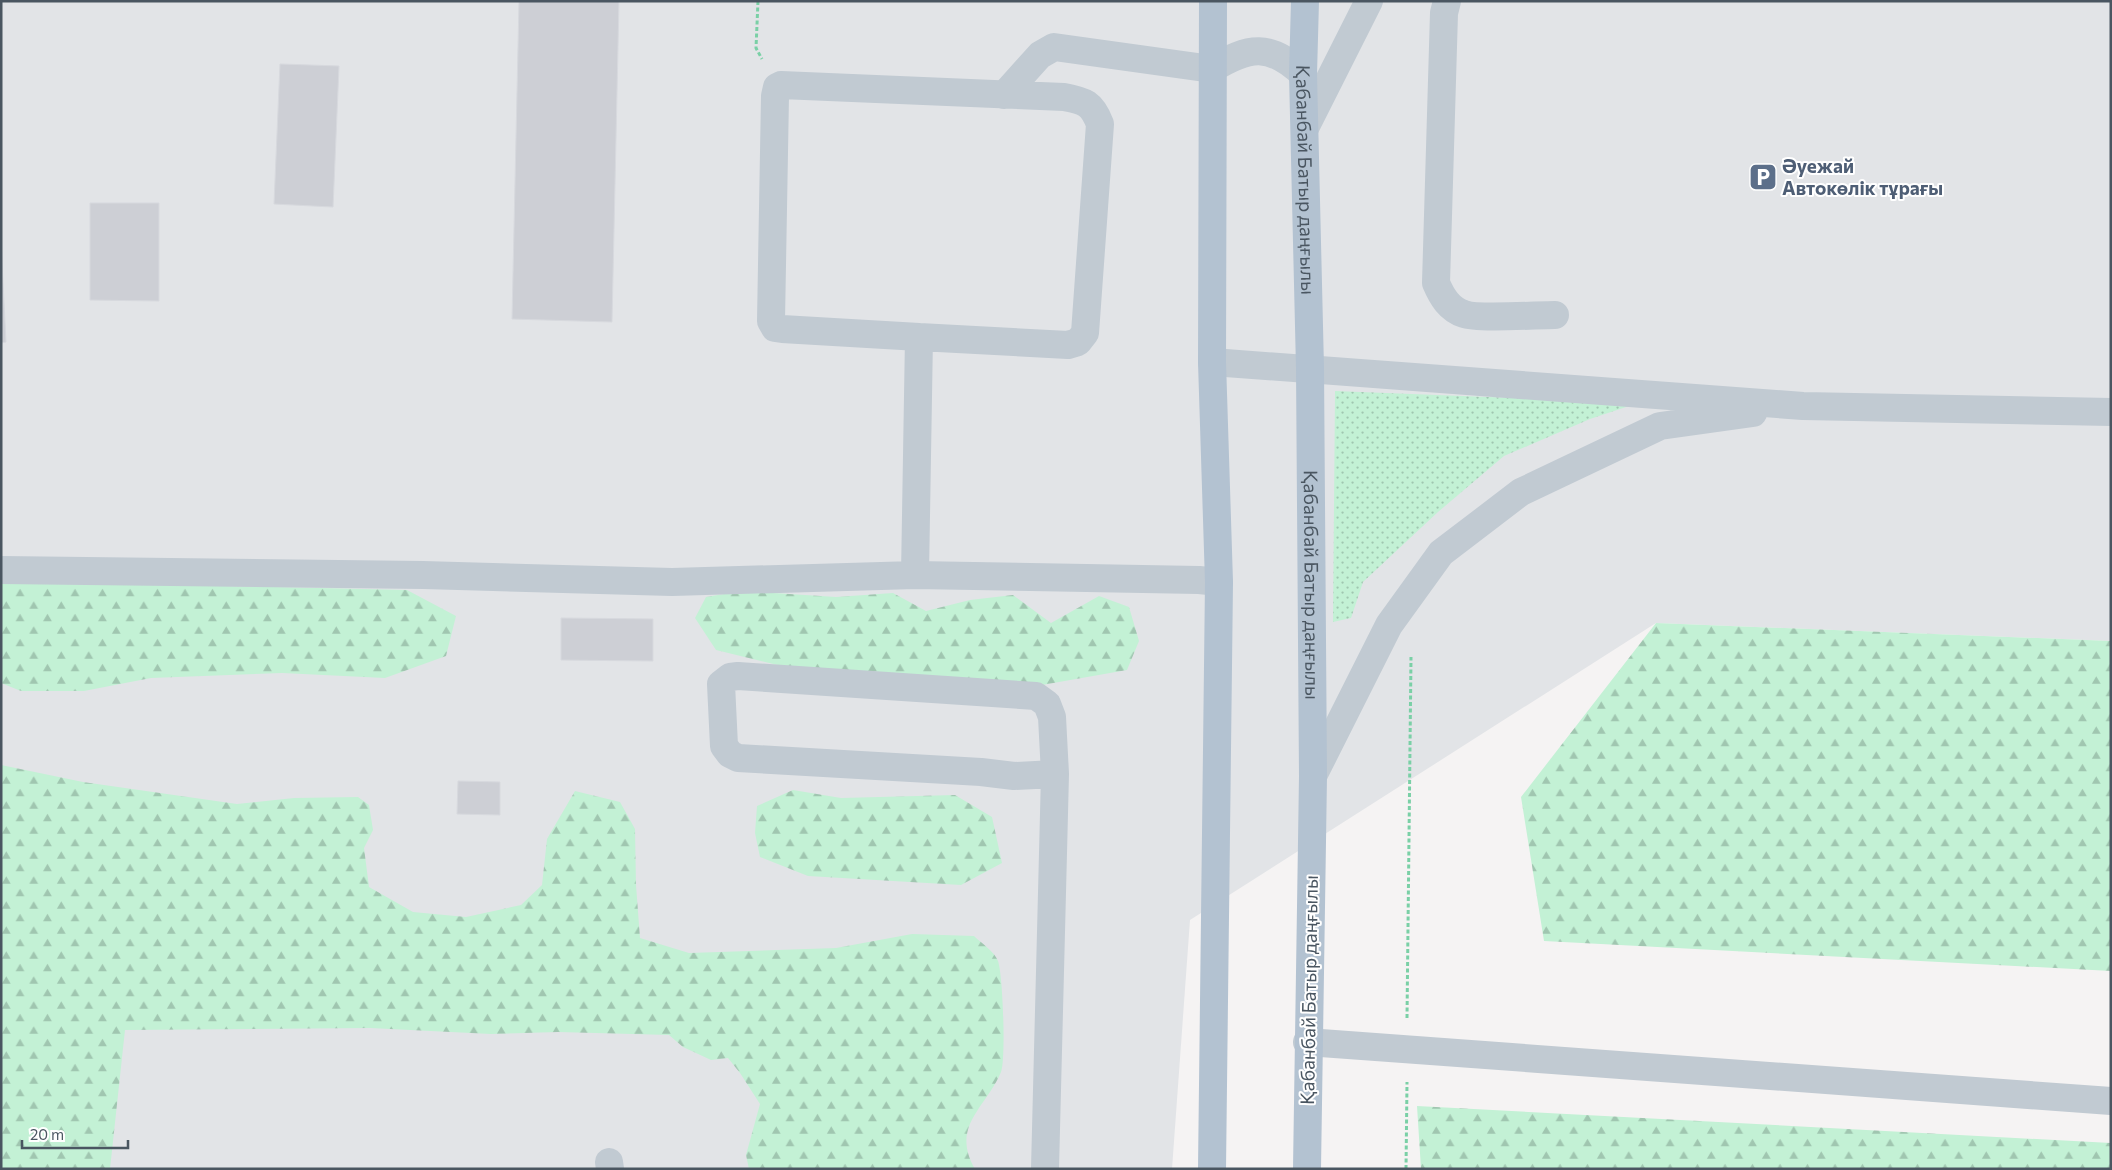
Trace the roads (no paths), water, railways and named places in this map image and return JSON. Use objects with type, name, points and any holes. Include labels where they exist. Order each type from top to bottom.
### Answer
[{"type":"main road","points":[[1212,1169],[1219,582],[1212,362],[1213,1]]},
{"type":"main road","name":"Қабанбай Батыр даңғылы","points":[[1305,1],[1303,74],[1310,368],[1313,776],[1307,1042],[1307,1169]]},
{"type":"lane","points":[[1305,128],[1369,1]]},
{"type":"lane","points":[[1447,1],[1444,13],[1436,283],[1442,298],[1452,308],[1466,315],[1555,314]]},
{"type":"lane","points":[[1004,95],[1040,55],[1054,47],[1212,69],[1232,57],[1254,50],[1273,53],[1291,63],[1303,74]]},
{"type":"lane","points":[[777,86],[1004,95],[1064,97],[1081,100],[1094,109],[1100,124],[1084,333],[1078,342],[1068,345],[775,328],[771,321],[772,167],[777,86]]},
{"type":"lane","points":[[915,574],[919,337]]},
{"type":"lane","points":[[1212,362],[1802,406],[2111,412]]},
{"type":"lane","points":[[1313,776],[1389,625],[1441,553],[1521,492],[1660,426],[1802,406]]},
{"type":"lane","points":[[1,570],[422,574],[672,582],[915,574],[1219,582]]},
{"type":"lane","points":[[1045,1169],[1054,774],[1052,717],[1046,704],[1036,696],[738,676],[730,677],[721,684],[724,746],[730,754],[738,758],[981,772],[1014,776],[1054,774]]},
{"type":"lane","points":[[1307,1042],[2111,1101]]},
{"type":"place","name":"Әуежай Автокөлік тұрағы","points":[[1763,177]]}]
